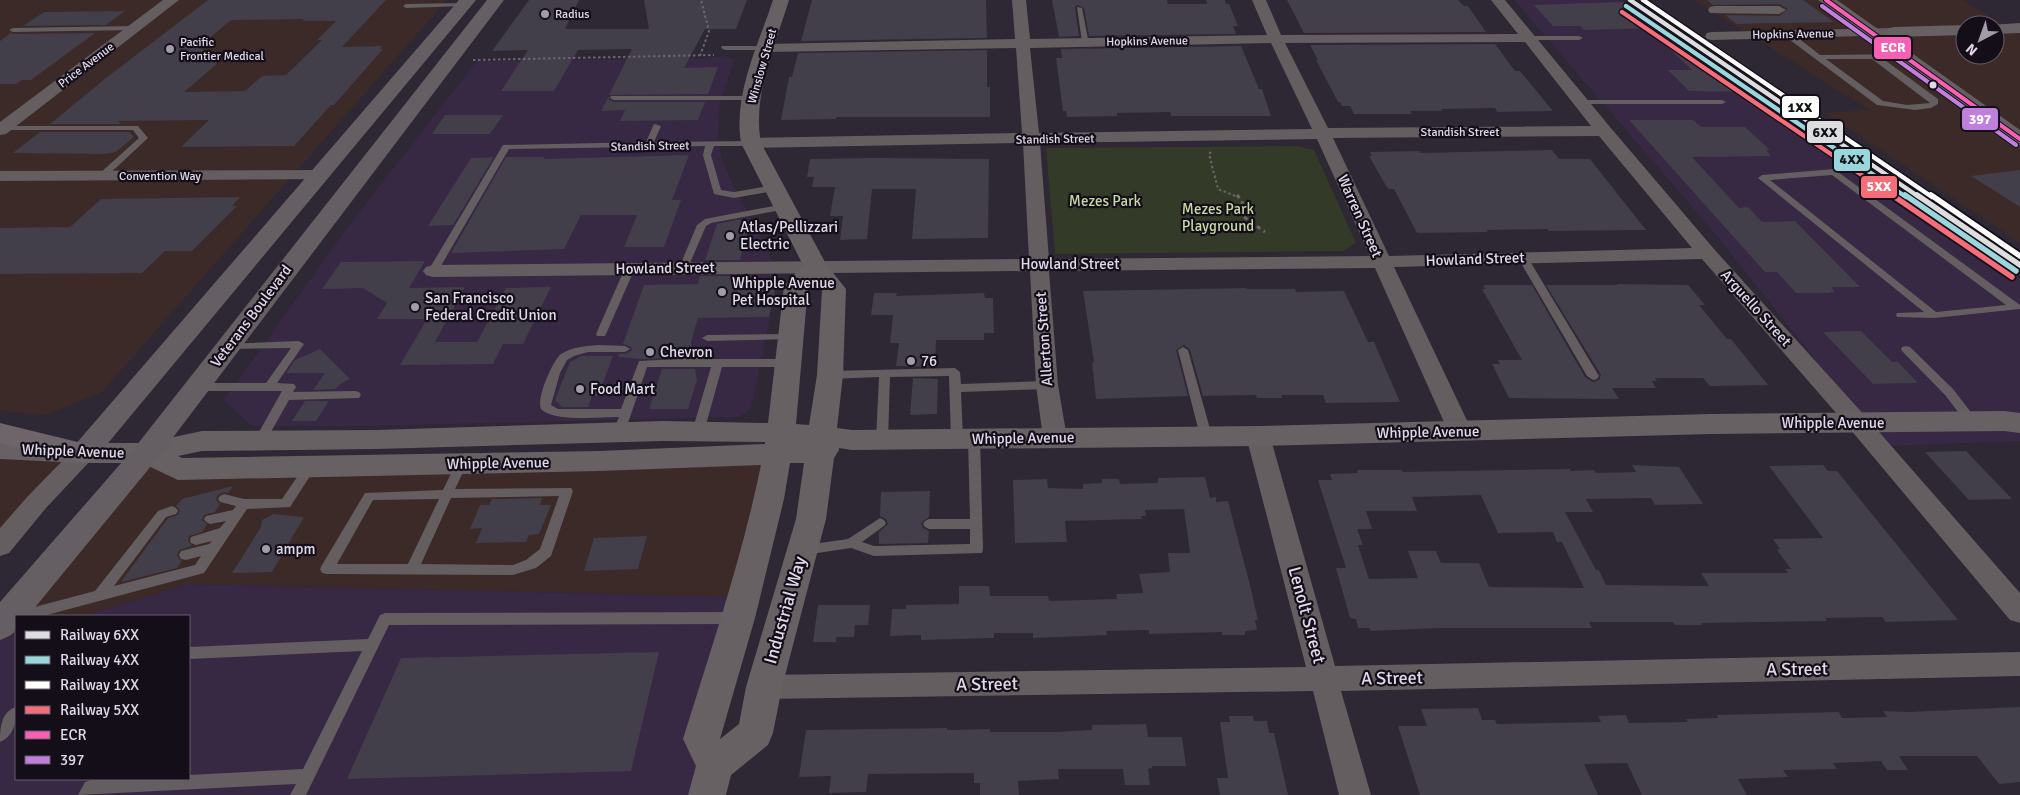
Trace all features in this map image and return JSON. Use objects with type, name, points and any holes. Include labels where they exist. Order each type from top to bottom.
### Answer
[{"type":"highway","points":[[0,433],[84,453]]},
{"type":"main road","name":"Veterans Boulevard","points":[[15,615],[146,453],[336,204],[464,56],[496,0]]},
{"type":"main road","name":"Winslow Street","points":[[781,0],[750,98],[748,126],[751,143],[784,207],[816,266],[834,289],[830,375],[820,444]]},
{"type":"main road","points":[[1826,0],[2020,139]]},
{"type":"main road","points":[[1850,0],[2020,120]]},
{"type":"main road","points":[[84,453],[300,195],[320,175],[466,2],[471,9],[471,17],[456,43],[464,56]]},
{"type":"main road","points":[[2005,29],[2020,28]]},
{"type":"main road","name":"Hopkins Avenue","points":[[1895,32],[1955,30]]},
{"type":"main road","points":[[320,175],[332,190],[336,204]]},
{"type":"main road","points":[[780,444],[788,350],[796,286],[816,266]]},
{"type":"main road","name":"Whipple Avenue","points":[[146,453],[178,469],[462,464],[780,444],[820,444],[852,440],[1258,436],[1711,424],[1973,423],[2015,416]]},
{"type":"main road","name":"Whipple Avenue","points":[[0,449],[84,453],[146,453],[202,442],[260,441],[622,423],[780,444]]},
{"type":"main road","name":"Industrial Way","points":[[711,780],[701,740],[738,618],[769,499],[780,444]]},
{"type":"main road","name":"Industrial Way","points":[[711,780],[754,733],[764,687],[811,519],[820,444]]},
{"type":"street","name":"Price Avenue","points":[[1,129],[172,0]]},
{"type":"street","name":"Allerton Street","points":[[1019,0],[1048,385],[1055,438]]},
{"type":"street","name":"Warren Street","points":[[1259,0],[1460,431]]},
{"type":"street","name":"Arguello Street","points":[[1498,0],[1604,132],[1707,253],[1858,423],[2020,612]]},
{"type":"street","points":[[1766,0],[1811,34]]},
{"type":"street","points":[[1715,10],[1779,10]]},
{"type":"street","name":"Hopkins Avenue","points":[[1712,36],[1895,32]]},
{"type":"street","name":"Hopkins Avenue","points":[[766,48],[1276,39],[1528,38]]},
{"type":"street","name":"Standish Street","points":[[751,143],[1323,134],[1604,132]]},
{"type":"street","name":"Convention Way","points":[[0,176],[320,175]]},
{"type":"street","name":"Howland Street","points":[[433,271],[1380,262],[1707,253]]},
{"type":"street","name":"Lenolt Street","points":[[1258,436],[1355,795]]},
{"type":"street","points":[[0,546],[37,502],[84,453]]},
{"type":"street","name":"A Street","points":[[764,687],[1324,679],[2020,664]]},
{"type":"lane","points":[[406,6],[466,2]]},
{"type":"lane","points":[[1079,8],[1086,42]]},
{"type":"lane","points":[[13,30],[134,28]]},
{"type":"lane","points":[[1789,35],[1880,103],[1896,106],[1932,106],[1935,102],[1875,57]]},
{"type":"lane","points":[[1528,38],[1579,38]]},
{"type":"lane","points":[[725,48],[766,48]]},
{"type":"lane","points":[[1819,57],[1904,56]]},
{"type":"lane","points":[[614,98],[750,98]]},
{"type":"lane","points":[[1580,102],[1722,102]]},
{"type":"lane","points":[[648,146],[657,126]]},
{"type":"lane","points":[[1,129],[135,128],[144,138],[102,176]]},
{"type":"lane","name":"Standish Street","points":[[433,271],[506,148],[751,143]]},
{"type":"lane","points":[[710,145],[706,155],[717,192],[734,195],[774,188]]},
{"type":"lane","points":[[1902,315],[1934,315],[2016,306],[1834,172],[1762,178],[1934,315]]},
{"type":"lane","points":[[684,268],[702,226],[708,221],[784,207]]},
{"type":"lane","points":[[1523,258],[1593,376]]},
{"type":"lane","points":[[601,334],[630,268]]},
{"type":"lane","points":[[707,338],[788,350]]},
{"type":"lane","points":[[228,346],[299,344],[269,387]]},
{"type":"lane","points":[[625,349],[581,350],[564,357],[559,363],[545,402],[546,407],[556,413],[622,423],[643,363],[717,364],[788,350]]},
{"type":"lane","points":[[1906,349],[1949,392],[1973,423]]},
{"type":"lane","points":[[1183,350],[1206,436]]},
{"type":"lane","points":[[674,354],[692,358],[698,364]]},
{"type":"lane","points":[[698,432],[717,364]]},
{"type":"lane","points":[[830,375],[955,372],[955,388],[966,438],[977,549],[874,551],[851,543]]},
{"type":"lane","points":[[882,440],[884,373]]},
{"type":"lane","points":[[955,388],[1048,385]]},
{"type":"lane","points":[[197,387],[290,387],[260,441]]},
{"type":"lane","points":[[284,396],[355,395]]},
{"type":"lane","points":[[412,568],[462,464]]},
{"type":"lane","points":[[210,519],[240,509],[286,504],[310,467]]},
{"type":"lane","points":[[567,491],[546,552],[532,564],[513,570],[327,569],[369,496],[448,493],[567,491]]},
{"type":"lane","points":[[224,499],[240,509]]},
{"type":"lane","points":[[29,615],[199,569],[240,509]]},
{"type":"lane","points":[[99,596],[117,572],[134,560],[145,536],[162,514],[172,511]]},
{"type":"lane","points":[[802,550],[851,543],[880,524]]},
{"type":"lane","points":[[929,524],[976,524]]},
{"type":"lane","points":[[196,540],[225,532]]},
{"type":"lane","points":[[145,536],[158,533]]},
{"type":"lane","points":[[186,555],[214,548]]},
{"type":"lane","points":[[298,795],[385,619],[738,618]]},
{"type":"lane","points":[[190,653],[372,645]]},
{"type":"lane","points":[[0,734],[15,714]]},
{"type":"lane","points":[[86,795],[91,787],[307,776]]},
{"type":"path","points":[[700,56],[709,32],[701,0]]},
{"type":"path","points":[[464,56],[720,55]]},
{"type":"path","points":[[1213,149],[1209,154],[1218,189],[1236,194],[1241,198],[1244,201],[1244,216],[1264,232]]},
{"type":"shaded area","points":[[0,0],[447,0],[102,392],[46,415],[0,411]]},
{"type":"shaded area","points":[[1514,0],[1619,0],[2020,278],[2020,441],[1884,446],[1712,230]]},
{"type":"shaded area","points":[[1694,0],[1962,0],[1988,15],[1955,15],[1955,65],[2005,65],[2005,25],[2020,34],[2020,243],[1825,113],[1869,110]]},
{"type":"shaded area","points":[[728,56],[734,60],[720,103],[718,132],[721,156],[734,187],[767,248],[778,279],[751,408],[746,413],[738,417],[358,426],[251,426],[224,400],[347,228],[477,61]]},
{"type":"shaded area","points":[[0,449],[84,453],[0,546]]},
{"type":"shaded area","points":[[146,453],[172,467],[778,454],[743,597],[187,584],[86,615],[15,615],[15,635],[0,640],[0,626]]},
{"type":"shaded area","points":[[187,584],[743,597],[707,795],[0,795],[0,640],[15,635],[15,780],[190,780],[190,615],[86,615]]},
{"type":"green space","name":"Mezes Park","points":[[1298,146],[1314,150],[1356,243],[1343,251],[1055,254],[1046,148]]},
{"type":"building","points":[[208,0],[386,0],[342,47],[382,46],[380,49],[383,49],[334,105],[331,105],[294,146],[181,147],[209,120],[118,121],[121,124],[50,124],[106,78]],"holes":[[[304,19],[302,21],[336,21],[317,40],[322,40],[286,75],[262,76],[245,91],[184,92],[217,64],[200,46],[231,20]]]},
{"type":"building","points":[[529,0],[579,0],[565,29],[649,29],[644,0],[747,0],[736,29],[705,29],[684,68],[718,67],[708,94],[609,95],[632,49],[578,50],[554,91],[501,91],[528,50],[492,51]]},
{"type":"building","points":[[812,0],[986,0],[987,38],[801,41]]},
{"type":"building","points":[[1052,0],[1167,0],[1168,4],[1207,4],[1206,0],[1225,0],[1226,4],[1229,4],[1238,26],[1233,26],[1236,34],[1089,36],[1084,8],[1077,5],[1075,7],[1079,36],[1059,37]]},
{"type":"building","points":[[1287,0],[1458,0],[1464,6],[1468,6],[1486,32],[1304,33]]},
{"type":"building","points":[[1707,0],[1803,0],[1834,22],[1736,24],[1725,15],[1779,16],[1788,9],[1779,4],[1713,5]]},
{"type":"building","points":[[1623,2],[1661,28],[1584,30],[1580,26],[1553,26],[1534,5]]},
{"type":"building","points":[[125,11],[106,25],[23,26],[44,12]]},
{"type":"building","points":[[1667,32],[1753,92],[1689,91],[1668,70],[1692,70],[1660,40]]},
{"type":"building","points":[[11,33],[95,33],[31,80],[22,80],[16,84],[0,84],[0,41]]},
{"type":"building","points":[[1495,44],[1515,71],[1520,71],[1553,111],[1497,112],[1495,108],[1410,111],[1412,114],[1354,114],[1350,106],[1342,106],[1338,102],[1310,45]]},
{"type":"building","points":[[1241,46],[1259,89],[1262,89],[1271,116],[1171,116],[1170,112],[1117,113],[1117,116],[1067,117],[1066,111],[1063,111],[1056,58],[1062,58],[1061,49]]},
{"type":"building","points":[[987,50],[987,87],[990,87],[990,117],[837,117],[836,119],[781,120],[789,77],[792,77],[798,53]]},
{"type":"building","points":[[609,96],[609,100],[614,102],[705,102],[698,120],[620,121],[625,110],[601,111]]},
{"type":"building","points":[[445,115],[503,115],[490,134],[432,134]]},
{"type":"building","points":[[1629,120],[1693,120],[1701,127],[1745,127],[1770,150],[1766,150],[1771,156],[1692,157],[1739,208],[1748,207],[1762,222],[1795,221],[1860,287],[1831,287],[1835,292],[1831,293],[1796,293],[1777,272],[1765,272]]},
{"type":"building","points":[[40,132],[129,132],[134,137],[116,152],[104,154],[13,153]]},
{"type":"building","points":[[1552,150],[1559,159],[1590,159],[1646,230],[1549,231],[1547,229],[1417,233],[1394,189],[1389,189],[1386,186],[1369,156],[1372,156],[1370,152],[1419,151],[1421,153]]},
{"type":"building","points":[[689,155],[672,200],[681,200],[664,247],[624,247],[637,215],[581,215],[564,249],[451,253],[506,157],[545,157],[544,159]]},
{"type":"building","points":[[494,157],[453,225],[428,226],[471,158]]},
{"type":"building","points":[[810,159],[989,159],[988,238],[912,239],[916,189],[872,189],[867,239],[840,240],[843,216],[830,216],[835,187],[812,187],[814,177],[807,177]]},
{"type":"building","points":[[2020,170],[2020,207],[1971,176]]},
{"type":"building","points":[[240,197],[232,206],[237,206],[192,251],[165,251],[142,273],[0,274],[0,228],[70,227],[101,199]]},
{"type":"building","name":"Atlas/Pellizzari Electric","points":[[736,220],[751,220],[740,260],[705,260],[717,224]]},
{"type":"building","points":[[425,261],[409,288],[465,287],[435,342],[477,342],[506,288],[551,287],[523,344],[503,344],[493,364],[400,365],[427,319],[377,319],[387,303],[363,288],[322,289],[341,262]]},
{"type":"building","points":[[700,276],[735,276],[734,281],[777,280],[769,317],[698,318],[691,342],[693,355],[675,349],[667,353],[669,358],[641,359],[618,357],[619,354],[626,354],[632,350],[631,347],[623,344],[644,285],[698,284]]},
{"type":"building","points":[[1483,285],[1532,285],[1585,377],[1593,382],[1599,380],[1601,375],[1546,285],[1688,285],[1705,305],[1699,305],[1727,339],[1731,339],[1768,385],[1710,386],[1703,378],[1655,378],[1657,381],[1652,381],[1656,388],[1612,388],[1619,399],[1509,398],[1492,364],[1500,364],[1498,360],[1522,360],[1482,289],[1485,289]]},
{"type":"building","points":[[1295,289],[1296,292],[1344,291],[1368,342],[1374,342],[1400,402],[1326,403],[1323,395],[1281,395],[1282,398],[1257,398],[1256,395],[1203,396],[1190,350],[1184,345],[1176,350],[1188,396],[1096,399],[1092,363],[1094,362],[1083,291]]},
{"type":"building","points":[[874,293],[897,293],[896,296],[984,293],[985,298],[993,298],[994,333],[984,333],[984,340],[936,340],[935,367],[896,366],[899,343],[890,343],[893,315],[871,315]]},
{"type":"building","points":[[1861,331],[1892,362],[1898,362],[1918,383],[1873,384],[1823,332]]},
{"type":"building","points":[[320,349],[350,379],[340,384],[336,389],[313,390],[325,373],[286,373],[295,360]]},
{"type":"building","name":"Food Mart","points":[[581,356],[613,356],[598,396],[592,396],[588,407],[562,407],[555,400],[570,362]]},
{"type":"building","name":"Chevron","points":[[662,369],[695,369],[697,380],[688,409],[649,409]]},
{"type":"building","points":[[913,378],[938,379],[937,414],[910,415]]},
{"type":"building","points":[[305,401],[329,401],[316,421],[292,421]]},
{"type":"building","points":[[1966,451],[2012,499],[1969,500],[1925,452]]},
{"type":"building","points":[[1632,465],[1679,467],[1703,504],[1655,505],[1651,498],[1586,499],[1593,512],[1565,512],[1606,585],[1709,586],[1701,573],[1788,573],[1785,569],[1791,569],[1777,550],[1780,549],[1773,539],[1823,538],[1769,466],[1823,465],[1828,471],[1837,471],[1958,620],[1886,622],[1882,617],[1825,618],[1827,621],[1701,623],[1702,625],[1675,625],[1673,622],[1589,622],[1592,628],[1440,628],[1371,631],[1369,628],[1358,628],[1356,619],[1350,618],[1336,568],[1346,568],[1318,480],[1332,480],[1330,474],[1358,473],[1357,470],[1402,470],[1403,472],[1570,469],[1571,471],[1594,470],[1596,473],[1636,472]],"holes":[[[1481,495],[1498,533],[1553,532],[1557,542],[1562,542],[1584,588],[1489,587],[1479,563],[1441,563],[1436,551],[1408,551],[1418,578],[1369,579],[1358,545],[1363,545],[1357,529],[1372,529],[1366,511],[1417,511],[1412,497]]]},
{"type":"building","points":[[1205,477],[1210,498],[1216,497],[1216,502],[1228,501],[1258,620],[1255,620],[1257,630],[1245,631],[1245,635],[1222,635],[1222,632],[1149,634],[1149,630],[1106,631],[1107,635],[1033,638],[1033,633],[994,633],[994,638],[921,640],[921,635],[890,636],[892,609],[906,609],[906,605],[959,604],[959,586],[989,586],[990,596],[1048,596],[1049,601],[1117,599],[1116,594],[1143,593],[1139,574],[1170,572],[1168,553],[1190,553],[1184,509],[1145,510],[1146,516],[1141,516],[1142,519],[1065,521],[1067,542],[1015,543],[1013,480],[1047,479],[1048,488],[1083,489],[1083,484],[1102,483],[1102,479],[1119,479],[1120,484],[1158,483],[1158,478]]},
{"type":"building","points":[[233,486],[228,493],[223,492],[218,495],[216,500],[220,504],[215,512],[204,515],[202,520],[207,524],[202,532],[189,536],[188,541],[192,546],[179,550],[177,556],[182,561],[177,568],[121,582],[168,518],[178,515],[180,510],[176,506],[182,499]]},
{"type":"building","points":[[930,491],[929,517],[921,523],[923,528],[929,531],[928,543],[879,544],[879,532],[888,524],[886,519],[880,516],[881,492]]},
{"type":"building","points":[[542,498],[540,505],[551,505],[539,534],[529,535],[526,542],[476,543],[482,528],[470,529],[480,505],[489,505],[492,499]]},
{"type":"building","name":"ampm","points":[[273,514],[304,517],[272,572],[232,573],[261,527],[262,520]]},
{"type":"building","points":[[647,536],[638,569],[584,571],[594,538]]},
{"type":"building","points":[[818,605],[870,605],[868,625],[855,625],[854,637],[836,637],[836,642],[813,642]]},
{"type":"building","points":[[659,652],[631,771],[347,779],[401,658]]},
{"type":"building","points":[[2020,707],[2020,782],[1999,784],[1977,756],[1899,756],[1908,770],[1887,770],[1881,761],[1833,763],[1837,769],[1783,770],[1788,777],[1738,779],[1747,795],[1642,795],[1627,763],[1584,764],[1598,795],[1420,795],[1398,726],[1427,726],[1421,709],[1478,708],[1482,720],[1495,720],[1497,724],[1601,722],[1598,716],[1626,715],[1629,723],[1688,722],[1686,719],[1718,718],[1717,715],[1839,712],[1842,718],[1887,717],[1883,711],[1908,712]]},
{"type":"building","points":[[1229,716],[1253,716],[1254,721],[1267,721],[1269,733],[1274,733],[1288,795],[1220,795],[1217,778],[1228,778],[1220,722],[1230,722]]},
{"type":"building","points":[[1146,724],[1148,737],[1182,737],[1186,766],[1152,766],[1152,768],[1148,769],[1150,785],[1125,785],[1123,769],[1058,769],[1059,779],[1018,781],[1019,795],[980,795],[980,783],[974,783],[974,773],[868,774],[866,792],[829,793],[831,776],[799,777],[806,730],[947,728],[947,730],[990,729],[990,732],[1056,732],[1092,730],[1092,725]]},
{"type":"rail line","name":"6XX","points":[[1630,0],[2020,265]]},
{"type":"rail line","name":"1XX","points":[[1643,0],[2020,256]]},
{"type":"rail line","name":"4XX","points":[[1626,6],[2016,271]]},
{"type":"rail line","name":"5XX","points":[[1622,12],[2012,277]]},
{"type":"transit line","name":"ECR","points":[[1826,0],[2020,139]]},
{"type":"transit line","name":"397","points":[[1822,6],[2016,145]]},
{"type":"place","name":"Radius","points":[[545,14]]},
{"type":"place","name":"Pacific Frontier Medical","points":[[170,49]]},
{"type":"place","name":"Atlas/Pellizzari Electric","points":[[730,236]]},
{"type":"place","name":"Whipple Avenue Pet Hospital","points":[[722,292]]},
{"type":"place","name":"San Francisco Federal Credit Union","points":[[415,307]]},
{"type":"place","name":"Chevron","points":[[650,352]]},
{"type":"place","name":"76","points":[[911,361]]},
{"type":"place","name":"Food Mart","points":[[580,389]]},
{"type":"place","name":"ampm","points":[[266,549]]},
{"type":"park label","name":"Mezes Park Playground","points":[[1218,218]]}]
